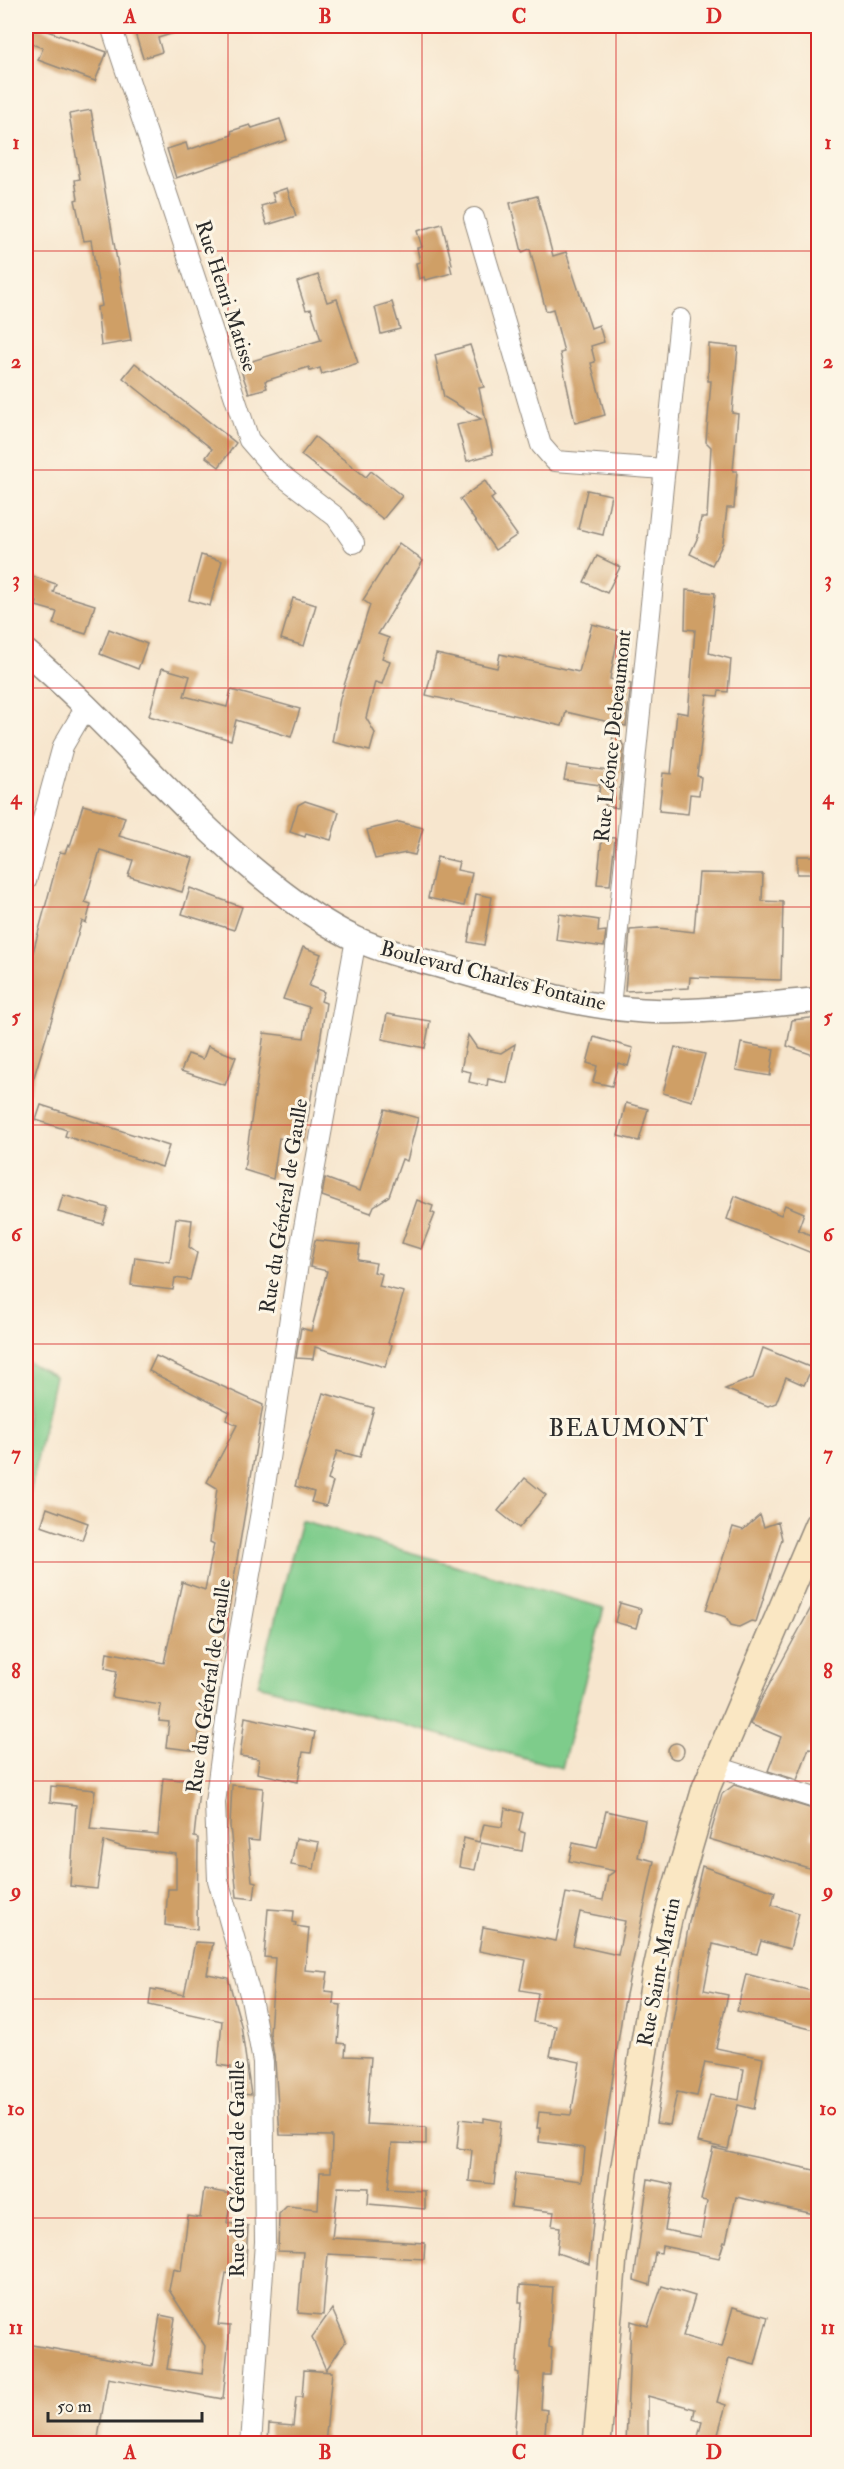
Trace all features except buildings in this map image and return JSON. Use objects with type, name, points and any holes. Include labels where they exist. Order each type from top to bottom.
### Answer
[{"type":"main road","name":"Rue Saint-Martin","points":[[597,2444],[613,2257],[630,2132],[656,1974],[686,1847],[714,1766],[819,1525]]},
{"type":"street","name":"Rue Henri Matisse","points":[[111,26],[249,440],[276,471],[336,517],[354,543]]},
{"type":"street","points":[[474,218],[541,445],[555,461],[664,469]]},
{"type":"street","name":"Rue Léonce Debeaumont","points":[[610,1007],[680,319]]},
{"type":"street","name":"Boulevard Charles Fontaine","points":[[26,652],[87,705],[214,834],[253,869],[294,902],[356,939],[383,950],[482,978],[610,1007],[655,1011],[819,1000]]},
{"type":"street","points":[[26,881],[63,746],[87,705]]},
{"type":"street","name":"Rue du Général de Gaulle","points":[[252,2444],[265,2242],[263,2062],[251,1998],[218,1880],[215,1803],[231,1685],[262,1506],[300,1250],[356,939]]},
{"type":"street","points":[[714,1766],[819,1799]]},
{"type":"green space","points":[[26,1361],[55,1376],[26,1512]]},
{"type":"green space","points":[[301,1521],[604,1608],[562,1768],[258,1685]]},
{"type":"district","name":"BEAUMONT","points":[[629,1428]]}]
